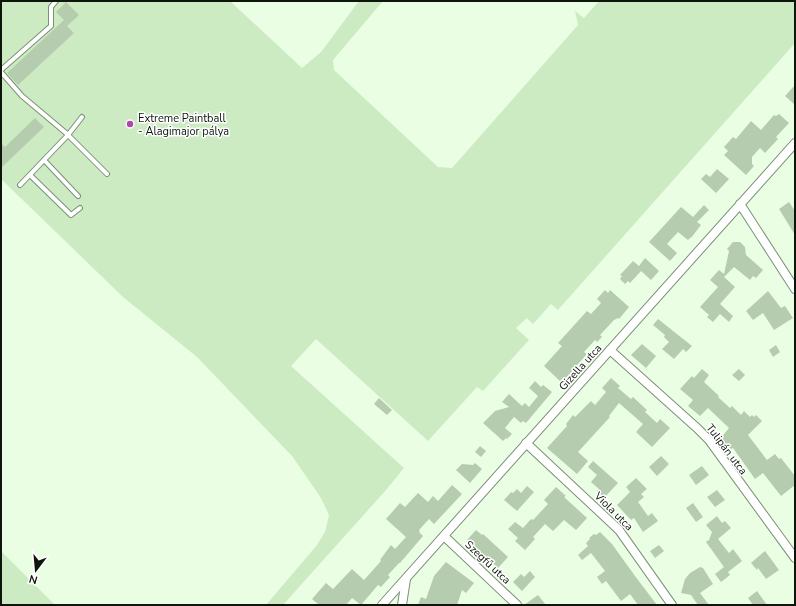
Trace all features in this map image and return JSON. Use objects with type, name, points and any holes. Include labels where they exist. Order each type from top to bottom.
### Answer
[{"type":"street","name":"Gizella utca","points":[[382,605],[795,143]]},
{"type":"street","points":[[740,204],[747,209],[795,280]]},
{"type":"street","points":[[740,204],[795,289]]},
{"type":"street","name":"Tulipán utca","points":[[610,350],[709,440],[795,558]]},
{"type":"street","name":"Viola utca","points":[[526,443],[619,530],[672,605]]},
{"type":"street","name":"Szegfű utca","points":[[444,536],[517,605]]},
{"type":"street","points":[[402,605],[406,578]]},
{"type":"lane","points":[[56,1],[51,7],[51,26],[1,71],[22,96],[68,135],[107,174]]},
{"type":"lane","points":[[20,185],[68,135],[82,117]]},
{"type":"lane","points":[[44,160],[78,196]]},
{"type":"lane","points":[[30,175],[71,216],[80,208]]},
{"type":"green space","points":[[1,1],[230,1],[302,68],[321,52],[359,1],[383,1],[333,60],[334,70],[438,167],[452,168],[578,25],[575,11],[584,18],[599,1],[795,1],[795,43],[558,310],[551,304],[533,324],[527,318],[516,328],[529,340],[483,391],[477,387],[428,441],[316,339],[291,366],[404,468],[283,605],[266,605],[317,545],[325,532],[329,515],[321,498],[292,456],[197,357],[123,297],[1,179]]},
{"type":"green space","points":[[1,551],[55,605],[1,605]]},
{"type":"building","points":[[66,2],[79,15],[67,26],[74,33],[18,85],[7,73],[64,20],[56,12]]},
{"type":"building","points":[[795,85],[795,105],[785,96]]},
{"type":"building","points":[[779,114],[789,123],[776,137],[778,139],[765,153],[760,148],[752,157],[752,164],[754,166],[746,175],[724,155],[728,151],[724,147],[733,137],[736,139],[751,121],[761,130],[774,115],[776,116]]},
{"type":"building","points":[[35,118],[44,127],[1,168],[1,143],[5,147]]},
{"type":"building","points":[[717,169],[729,179],[716,193],[701,179],[706,174],[710,177]]},
{"type":"building","points":[[789,202],[795,211],[795,235],[779,209]]},
{"type":"building","points":[[704,205],[709,210],[697,222],[701,225],[691,238],[688,240],[678,232],[667,244],[677,253],[670,261],[649,242],[681,207],[693,217]]},
{"type":"building","points":[[733,242],[740,242],[745,247],[746,255],[763,270],[756,278],[753,276],[750,280],[734,267],[724,277],[735,287],[720,304],[733,316],[729,322],[720,314],[713,322],[707,317],[709,315],[700,307],[718,287],[710,280],[719,270],[724,274],[729,251],[727,249]]},
{"type":"building","points":[[645,258],[659,271],[651,280],[641,271],[630,283],[628,281],[625,284],[620,279],[622,276],[620,275],[633,261],[639,266]]},
{"type":"building","points":[[605,290],[608,293],[610,290],[629,307],[619,319],[614,320],[600,335],[602,337],[597,342],[595,340],[584,352],[587,354],[564,380],[563,378],[560,381],[544,366],[562,346],[558,343],[587,311],[591,314],[601,303],[597,299]]},
{"type":"building","points":[[768,291],[781,308],[785,306],[793,318],[774,330],[763,313],[753,320],[746,311]]},
{"type":"building","points":[[658,319],[692,346],[686,352],[683,349],[674,359],[662,349],[669,342],[664,337],[665,335],[653,325]]},
{"type":"building","points":[[642,344],[656,356],[646,368],[631,355]]},
{"type":"building","points":[[776,345],[780,352],[773,357],[769,350]]},
{"type":"building","points":[[702,369],[709,375],[704,382],[730,408],[732,406],[741,415],[744,411],[750,417],[752,415],[754,417],[756,415],[762,421],[748,435],[767,460],[775,454],[779,459],[781,458],[795,476],[795,485],[781,496],[763,473],[755,479],[733,448],[731,449],[720,439],[729,428],[708,408],[700,416],[688,406],[693,400],[680,389],[692,376],[694,378]]},
{"type":"building","points":[[739,369],[745,375],[739,381],[732,375]]},
{"type":"building","points":[[611,378],[620,386],[618,388],[631,399],[633,397],[647,410],[645,412],[657,423],[660,419],[670,428],[652,447],[636,432],[643,424],[619,403],[609,416],[610,417],[578,452],[588,461],[577,474],[547,448],[567,426],[566,424],[573,415],[575,417],[591,401],[595,405],[606,392],[602,388]]},
{"type":"building","points":[[535,381],[541,387],[543,385],[552,392],[526,423],[523,421],[521,423],[514,417],[505,428],[512,434],[503,441],[483,423],[495,411],[509,407],[502,402],[509,394],[522,406],[525,403],[529,407],[538,396],[529,388]]},
{"type":"building","points":[[379,398],[392,410],[387,415],[374,404]]},
{"type":"building","points":[[480,446],[486,451],[481,457],[475,452]]},
{"type":"building","points":[[661,456],[669,464],[657,476],[649,467]]},
{"type":"building","points":[[593,461],[618,483],[604,498],[597,491],[599,489],[591,482],[597,475],[588,467]]},
{"type":"building","points":[[475,463],[482,469],[470,483],[456,470],[462,464],[473,465]]},
{"type":"building","points":[[702,466],[709,475],[696,485],[689,475]]},
{"type":"building","points":[[636,478],[647,489],[641,494],[644,497],[638,502],[648,516],[652,513],[658,521],[643,532],[634,518],[631,520],[617,505],[630,492],[626,487]]},
{"type":"building","points":[[452,485],[462,494],[434,524],[429,519],[419,530],[423,536],[388,575],[390,577],[381,587],[378,585],[361,605],[352,598],[346,605],[319,605],[312,599],[326,583],[333,589],[352,569],[364,580],[381,561],[380,560],[391,545],[395,549],[406,537],[386,519],[400,503],[405,507],[418,493],[428,502],[433,496],[438,501]]},
{"type":"building","points":[[527,486],[534,492],[517,511],[504,500],[511,492],[513,493],[517,489],[521,493]]},
{"type":"building","points":[[556,487],[566,496],[564,497],[587,518],[576,530],[564,520],[553,531],[545,524],[533,537],[535,539],[525,550],[515,541],[518,538],[508,529],[515,522],[523,528],[531,519],[533,520],[548,504],[544,500]]},
{"type":"building","points":[[717,490],[725,500],[715,507],[707,497]]},
{"type":"building","points":[[693,503],[703,517],[696,522],[686,508]]},
{"type":"building","points":[[717,516],[722,523],[725,521],[731,528],[718,539],[729,553],[733,549],[742,561],[728,572],[730,575],[721,582],[715,574],[724,567],[706,542],[709,540],[712,532],[706,525]]},
{"type":"building","points":[[476,530],[482,535],[483,534],[508,557],[498,568],[467,540]]},
{"type":"building","points":[[600,532],[612,544],[657,605],[638,605],[630,594],[621,601],[606,581],[602,584],[597,577],[605,571],[591,553],[582,560],[578,555],[588,546],[586,543],[590,539],[589,538]]},
{"type":"building","points":[[659,545],[664,551],[655,558],[650,551]]},
{"type":"building","points":[[765,551],[779,570],[766,579],[758,568],[757,570],[751,563]]},
{"type":"building","points":[[446,562],[474,583],[466,593],[462,590],[457,605],[418,605],[421,597],[426,599],[434,576]]},
{"type":"building","points":[[700,567],[703,568],[713,584],[700,593],[709,605],[698,605],[691,595],[681,593],[685,579],[690,573]]},
{"type":"building","points":[[530,571],[535,577],[522,591],[513,582],[521,574],[524,577]]},
{"type":"building","points":[[757,591],[767,605],[753,605],[748,598]]},
{"type":"building","points":[[538,595],[546,605],[524,605]]},
{"type":"place","name":"Extreme Paintball - Alagimajor pálya","points":[[130,124]]}]
